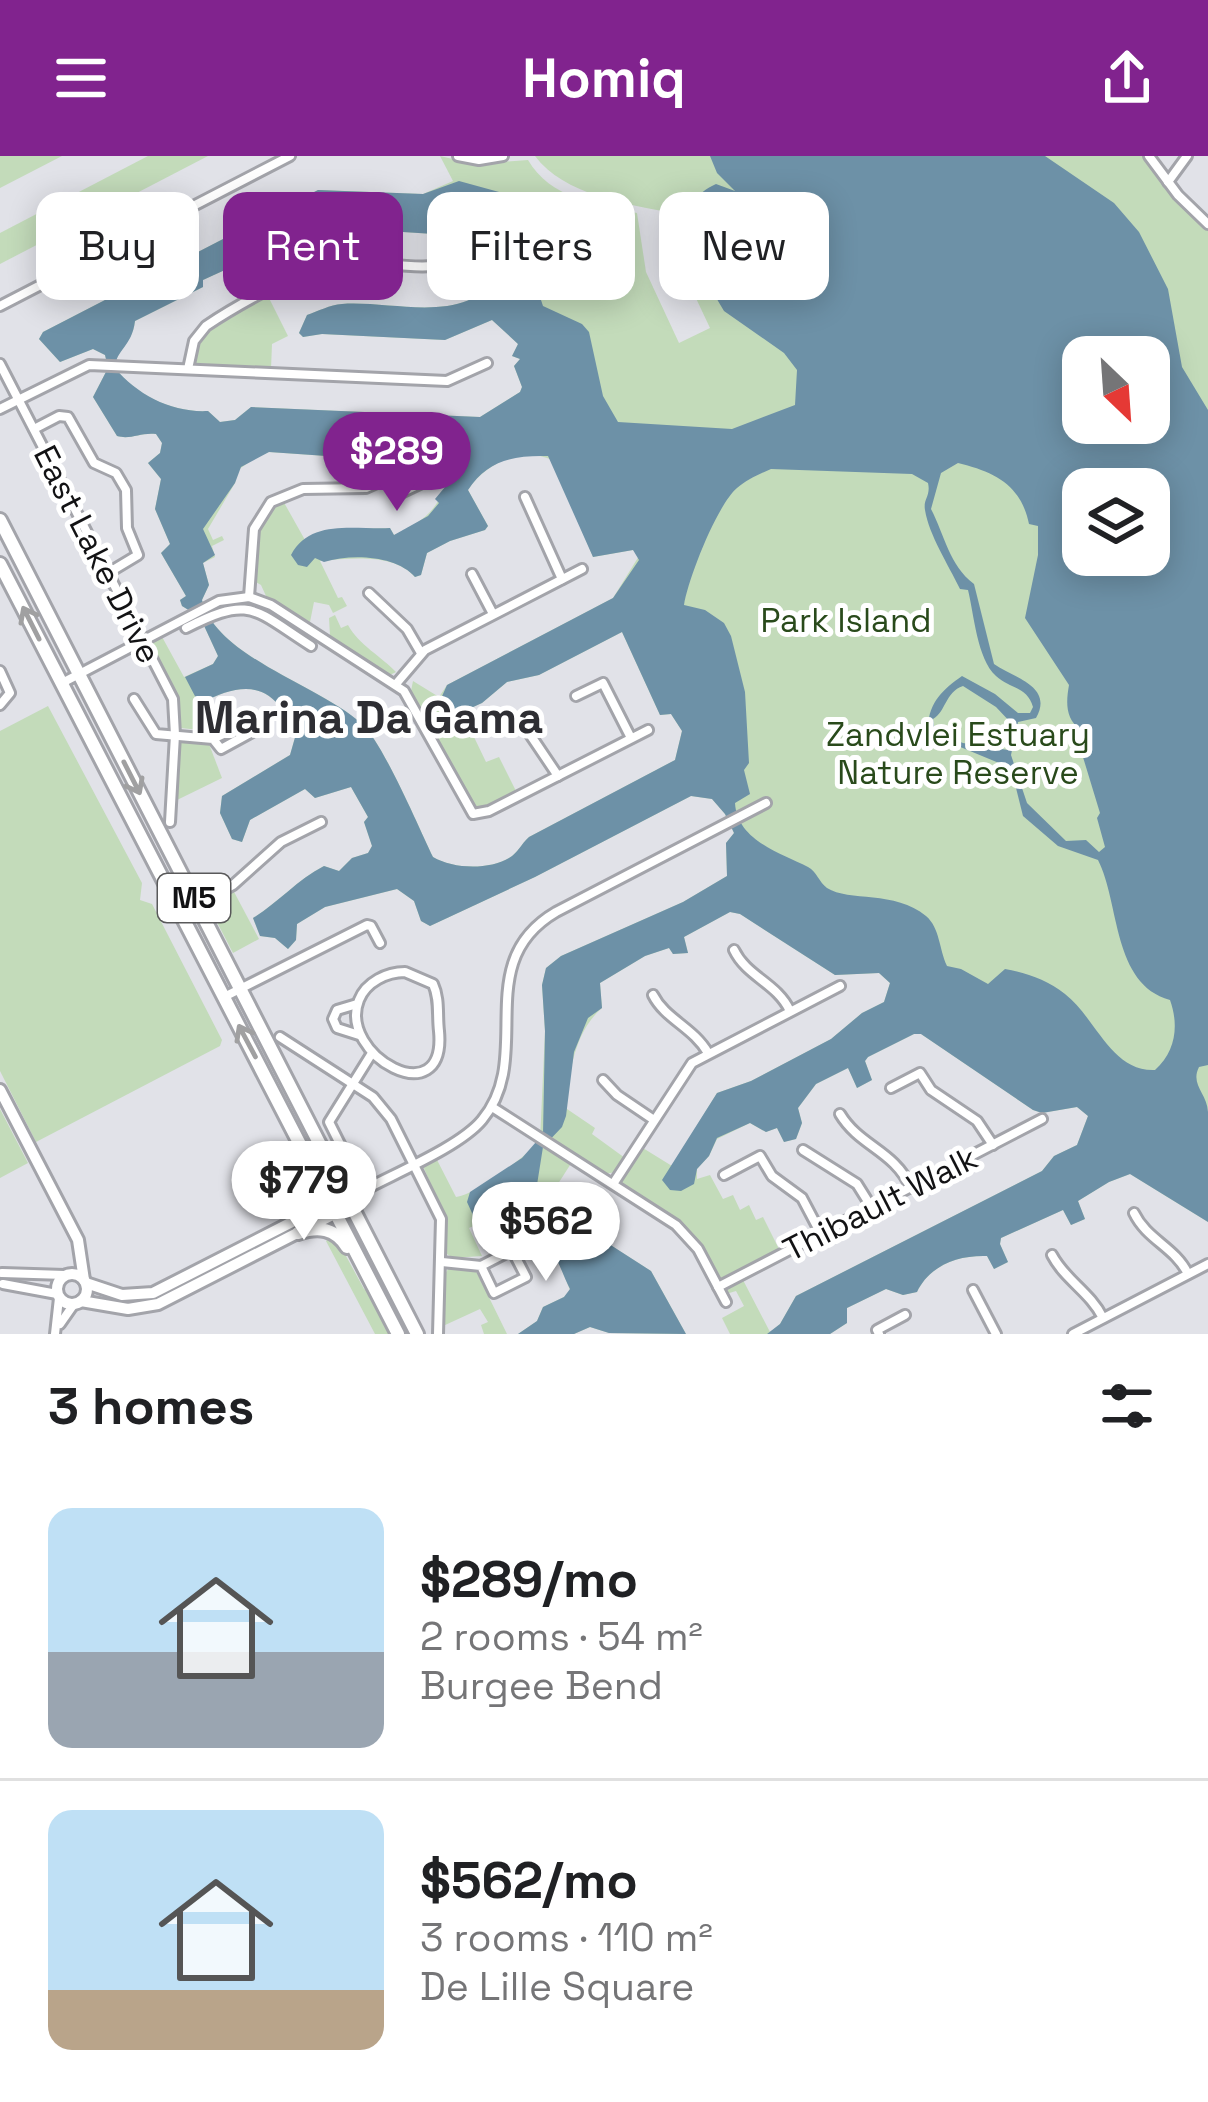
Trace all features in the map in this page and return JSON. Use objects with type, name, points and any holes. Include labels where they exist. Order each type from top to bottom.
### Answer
[{"type":"main road","name":"M5","points":[[0,520],[417,1334]]},
{"type":"main road","name":"M5","points":[[0,564],[398,1334]]},
{"type":"main road","points":[[298,1233],[316,1228],[339,1236],[376,1294]]},
{"type":"street","points":[[0,306],[290,156]]},
{"type":"street","points":[[458,156],[479,160],[503,156]]},
{"type":"street","points":[[1149,156],[1208,224]]},
{"type":"street","points":[[1168,182],[1187,156]]},
{"type":"street","points":[[188,369],[191,348],[206,326],[322,265],[427,265]]},
{"type":"street","points":[[0,409],[76,369],[103,365],[447,381],[488,363]]},
{"type":"street","name":"East Lake Drive","points":[[0,364],[173,698],[170,822]]},
{"type":"street","points":[[34,429],[59,416],[68,417],[94,463],[116,472],[126,490],[127,528],[138,555],[108,573]]},
{"type":"street","points":[[249,597],[254,529],[271,502],[296,490],[362,489],[414,466]]},
{"type":"street","points":[[385,479],[401,493],[422,483]]},
{"type":"street","points":[[525,497],[562,579]]},
{"type":"street","points":[[396,684],[421,652],[582,569]]},
{"type":"street","points":[[472,574],[493,614]]},
{"type":"street","points":[[369,593],[407,629],[421,652]]},
{"type":"street","points":[[186,628],[230,598],[249,597],[263,601],[396,684],[411,701],[467,810],[477,815],[648,730]]},
{"type":"street","points":[[258,613],[263,601]]},
{"type":"street","points":[[62,683],[189,616],[209,611],[231,608],[258,613],[310,646]]},
{"type":"street","points":[[0,671],[10,693],[0,705]]},
{"type":"street","points":[[576,696],[604,684],[631,738]]},
{"type":"street","points":[[134,699],[153,731],[212,739],[248,722],[254,731],[221,749],[212,739]]},
{"type":"street","points":[[521,721],[558,776]]},
{"type":"street","points":[[2,1284],[77,1302],[128,1309],[152,1306],[298,1233],[350,1198],[466,1135],[492,1108],[503,1078],[508,975],[526,935],[556,912],[766,803]]},
{"type":"street","points":[[197,904],[232,885],[281,842],[320,822]]},
{"type":"street","points":[[224,997],[367,925],[380,943]]},
{"type":"street","points":[[734,950],[744,967],[777,989],[790,1011]]},
{"type":"street","points":[[357,1004],[360,1035],[372,1053],[403,1072],[423,1072],[435,1065],[441,1053],[437,993],[425,978],[397,972],[370,986],[357,1004],[337,1010],[333,1019],[337,1028],[360,1035]]},
{"type":"street","points":[[614,1184],[688,1067],[708,1052],[840,986]]},
{"type":"street","points":[[653,995],[661,1009],[696,1034],[708,1052]]},
{"type":"street","points":[[280,1037],[386,1110],[442,1219],[438,1334]]},
{"type":"street","points":[[346,1158],[329,1122],[372,1053]]},
{"type":"street","points":[[891,1088],[920,1073],[931,1090],[977,1121],[993,1145]]},
{"type":"street","points":[[604,1080],[654,1120]]},
{"type":"street","points":[[0,1090],[80,1245],[86,1294],[56,1332]]},
{"type":"street","points":[[492,1108],[686,1233],[726,1302]]},
{"type":"street","points":[[840,1114],[849,1129],[899,1164],[911,1188]]},
{"type":"street","name":"Thibault Walk","points":[[718,1287],[1042,1119]]},
{"type":"street","points":[[803,1150],[861,1187],[872,1208]]},
{"type":"street","points":[[724,1175],[760,1156],[772,1176],[802,1198],[821,1234]]},
{"type":"street","points":[[2,1273],[67,1274],[122,1295],[153,1293],[333,1208]]},
{"type":"street","points":[[1134,1213],[1144,1231],[1176,1252],[1189,1274]]},
{"type":"street","points":[[56,1332],[56,1285],[67,1274],[80,1245]]},
{"type":"street","points":[[442,1262],[481,1266],[512,1250],[526,1277],[494,1293],[481,1266]]},
{"type":"street","points":[[1052,1255],[1090,1295],[1103,1318]]},
{"type":"street","points":[[1072,1334],[1208,1264]]},
{"type":"street","points":[[974,1290],[996,1334]]},
{"type":"street","points":[[879,1334],[877,1330],[905,1315]]},
{"type":"green space","points":[[0,156],[62,156],[0,188]]},
{"type":"green space","points":[[148,156],[208,156],[139,192],[79,192]]},
{"type":"green space","name":"Zandvlei Estuary Nature Reserve","points":[[440,156],[474,164],[528,160],[537,173],[563,192],[428,192],[453,181]]},
{"type":"green space","name":"Zandvlei Estuary Nature Reserve","points":[[535,156],[1149,156],[1178,195],[1208,224],[1208,1222],[1130,1174],[1078,1201],[1085,1219],[1071,1225],[1063,1210],[1001,1238],[1008,1262],[994,1269],[987,1256],[946,1264],[929,1275],[917,1292],[903,1295],[886,1289],[847,1308],[847,1323],[830,1334],[730,1334],[722,1318],[744,1306],[736,1291],[726,1294],[729,1286],[743,1280],[770,1332],[796,1296],[1042,1171],[1054,1156],[1077,1145],[1088,1116],[1077,1107],[1042,1113],[1033,1110],[921,1034],[914,1034],[868,1057],[865,1061],[872,1080],[857,1088],[848,1068],[816,1084],[798,1108],[802,1123],[796,1139],[784,1142],[777,1128],[766,1132],[750,1123],[717,1139],[697,1169],[697,1179],[710,1175],[723,1199],[733,1195],[740,1210],[749,1205],[756,1220],[763,1217],[782,1255],[718,1287],[693,1240],[613,1184],[638,1145],[672,1166],[717,1093],[751,1081],[831,1039],[884,1002],[890,983],[879,973],[835,975],[730,912],[684,937],[688,953],[673,954],[669,948],[645,956],[600,983],[602,1008],[585,1028],[575,1054],[567,1109],[625,1158],[616,1172],[605,1174],[551,1137],[544,1147],[572,1162],[547,1201],[549,1206],[651,1271],[686,1334],[609,1333],[590,1327],[574,1334],[518,1334],[537,1321],[543,1307],[570,1290],[549,1239],[537,1229],[494,1217],[469,1228],[482,1256],[453,1258],[447,1254],[444,1215],[423,1166],[435,1156],[456,1197],[488,1182],[540,1141],[546,968],[561,956],[683,902],[727,876],[726,843],[734,833],[725,814],[712,799],[691,796],[430,926],[421,921],[414,901],[397,889],[325,907],[297,924],[296,940],[288,949],[275,938],[260,936],[253,918],[297,884],[324,866],[339,871],[352,858],[368,853],[372,846],[364,822],[368,817],[351,787],[315,798],[305,789],[250,820],[242,842],[232,839],[220,813],[222,796],[290,755],[296,734],[293,721],[288,710],[274,700],[246,689],[203,702],[216,732],[181,728],[177,700],[152,641],[161,635],[184,677],[213,664],[218,656],[200,617],[182,606],[180,600],[186,596],[161,553],[170,544],[155,509],[161,479],[148,463],[160,453],[162,443],[156,434],[117,436],[93,397],[108,368],[105,355],[93,349],[60,362],[39,339],[43,332],[105,300],[177,300],[135,321],[115,368],[156,400],[208,411],[220,422],[235,420],[251,407],[480,417],[522,387],[514,366],[520,359],[512,356],[518,344],[492,320],[445,340],[303,337],[299,333],[307,315],[342,304],[429,307],[470,300],[635,300],[635,213],[646,272],[679,343],[710,328],[697,300],[829,300],[829,192],[659,192],[659,210],[635,205],[635,192],[579,189]],"holes":[[[369,446],[375,454],[399,454],[413,447],[425,451],[445,487],[425,517],[394,535],[390,528],[346,528],[305,540],[282,499],[273,507],[258,535],[254,581],[266,596],[310,622],[314,602],[329,605],[333,613],[347,606],[338,598],[320,561],[384,561],[415,577],[421,575],[427,553],[485,530],[488,526],[468,490],[494,465],[517,456],[552,460],[593,557],[633,550],[639,556],[613,598],[447,685],[439,697],[413,681],[411,691],[469,807],[481,811],[517,793],[499,757],[486,762],[462,712],[482,703],[507,682],[539,675],[622,632],[660,715],[671,714],[682,731],[675,760],[529,837],[501,862],[461,866],[433,857],[371,734],[343,710],[247,654],[211,620],[202,600],[209,585],[203,563],[215,557],[212,546],[224,540],[222,536],[213,540],[208,529],[238,470],[269,452],[341,457]]]},
{"type":"green space","name":"Zandvlei Estuary Nature Reserve","points":[[427,192],[427,234],[403,232],[403,193]]},
{"type":"green space","points":[[36,214],[36,245],[0,264],[0,233]]},
{"type":"green space","name":"Zandvlei Estuary Nature Reserve","points":[[223,239],[223,271],[203,280],[199,289],[199,251]]},
{"type":"green space","points":[[261,300],[270,300],[288,336],[272,344],[271,369],[196,363],[195,349],[210,327]]},
{"type":"green space","points":[[335,615],[341,628],[348,625],[396,672],[390,675],[330,636],[329,618]]},
{"type":"green space","points":[[48,706],[142,883],[140,900],[152,904],[222,1040],[220,1046],[36,1142],[0,1071],[0,731]]},
{"type":"green space","points":[[185,740],[209,744],[222,778],[175,801],[177,747]]},
{"type":"green space","points":[[233,890],[259,939],[233,953],[207,903]]},
{"type":"green space","points":[[0,1109],[28,1163],[0,1178]]},
{"type":"green space","points":[[332,1237],[392,1334],[375,1334],[326,1241]]},
{"type":"green space","points":[[450,1266],[476,1271],[507,1334],[484,1334],[481,1325],[488,1322],[480,1309],[443,1326],[445,1274]]},
{"type":"water","name":"Zandvlei Estuary Nature Reserve","points":[[710,156],[1045,156],[1114,203],[1139,232],[1168,289],[1182,367],[1208,410],[1208,1065],[1199,1067],[1196,1079],[1208,1112],[1208,1222],[1130,1174],[1078,1201],[1085,1219],[1071,1225],[1063,1210],[1001,1238],[1008,1262],[994,1269],[987,1256],[966,1257],[937,1268],[917,1292],[903,1295],[886,1289],[847,1308],[847,1323],[830,1334],[767,1334],[780,1324],[796,1296],[1042,1171],[1054,1156],[1077,1145],[1088,1116],[1077,1107],[1042,1113],[1033,1110],[921,1034],[914,1034],[868,1057],[865,1061],[872,1080],[857,1088],[848,1068],[816,1084],[798,1108],[802,1123],[796,1139],[784,1142],[777,1128],[766,1132],[750,1123],[717,1138],[697,1169],[694,1184],[681,1191],[670,1190],[662,1180],[717,1093],[751,1081],[831,1039],[884,1002],[890,983],[879,973],[835,975],[730,912],[684,937],[688,953],[673,954],[669,948],[645,956],[600,983],[602,1008],[588,1018],[574,1052],[566,1116],[543,1147],[536,1191],[550,1206],[651,1271],[686,1334],[609,1333],[590,1327],[574,1334],[518,1334],[537,1321],[543,1307],[570,1289],[551,1248],[537,1232],[496,1220],[477,1224],[467,1202],[470,1192],[522,1158],[543,1134],[542,985],[546,968],[561,956],[683,902],[727,876],[726,843],[734,833],[725,814],[712,799],[691,796],[430,926],[421,921],[414,901],[397,889],[325,907],[297,924],[296,940],[288,949],[275,938],[260,936],[253,918],[297,884],[324,866],[339,871],[352,858],[368,853],[372,846],[364,822],[368,817],[351,787],[315,798],[305,789],[250,820],[242,842],[232,839],[220,813],[222,796],[290,755],[296,734],[293,721],[288,710],[256,690],[197,700],[185,677],[213,664],[218,656],[200,617],[182,606],[180,600],[186,596],[161,553],[170,544],[155,509],[161,479],[148,463],[160,453],[162,443],[156,434],[117,436],[93,397],[108,368],[105,355],[93,349],[60,362],[39,339],[43,332],[105,300],[177,300],[135,321],[115,368],[157,400],[208,411],[220,422],[235,420],[251,407],[480,417],[522,387],[514,366],[520,359],[512,356],[518,344],[492,320],[445,340],[303,337],[299,333],[307,315],[342,304],[429,307],[470,300],[541,300],[543,306],[589,332],[603,396],[618,422],[732,429],[795,405],[797,370],[784,353],[724,311],[717,300],[829,300],[829,192],[704,192],[716,184],[735,191],[717,173]],"holes":[[[369,446],[375,454],[399,454],[413,447],[425,451],[445,487],[435,499],[439,503],[428,516],[394,535],[390,528],[322,531],[299,543],[291,555],[298,565],[307,567],[315,558],[324,562],[374,558],[415,577],[421,575],[427,553],[488,526],[468,490],[484,472],[513,458],[548,456],[593,557],[633,550],[639,560],[613,598],[447,685],[439,703],[447,711],[462,712],[482,703],[507,682],[539,675],[622,632],[660,715],[671,714],[682,731],[675,760],[529,837],[501,862],[461,866],[433,857],[371,734],[343,710],[247,654],[211,620],[202,600],[209,585],[203,563],[215,555],[203,529],[241,467],[269,452],[341,457]],[[958,463],[984,471],[1013,490],[1029,524],[1038,526],[1038,555],[1025,618],[1069,685],[1068,710],[1081,730],[1079,744],[1100,813],[1097,818],[1105,847],[1099,852],[1086,840],[1066,841],[1027,803],[1011,755],[1018,722],[1036,718],[1040,698],[1029,684],[994,664],[974,584],[953,559],[931,509],[941,473]],[[771,469],[912,474],[928,483],[927,520],[960,589],[968,590],[984,659],[996,676],[1022,691],[1033,707],[1030,713],[1018,713],[962,676],[936,700],[929,734],[1011,768],[1023,816],[1058,846],[1098,860],[1128,960],[1137,977],[1170,1000],[1173,1009],[1171,1046],[1155,1070],[1140,1068],[1115,1053],[1076,1004],[1051,985],[1005,969],[988,984],[947,966],[926,916],[887,899],[827,888],[811,869],[762,844],[743,827],[735,803],[750,794],[744,770],[749,763],[745,692],[731,636],[724,623],[705,610],[684,605],[697,561],[729,497]],[[963,686],[996,707],[1013,725],[1008,750],[963,743],[935,732],[933,719]]]},
{"type":"water","name":"Zandvlei Estuary Nature Reserve","points":[[459,181],[499,192],[429,192]]},
{"type":"water","name":"Zandvlei Estuary Nature Reserve","points":[[403,193],[427,193],[427,234],[403,232]]},
{"type":"water","name":"Zandvlei Estuary Nature Reserve","points":[[223,239],[223,271],[203,280],[199,289],[199,251]]},
{"type":"district","name":"Marina Da Gama","points":[[369,717]]},
{"type":"park label","name":"Park Island","points":[[846,620]]}]
